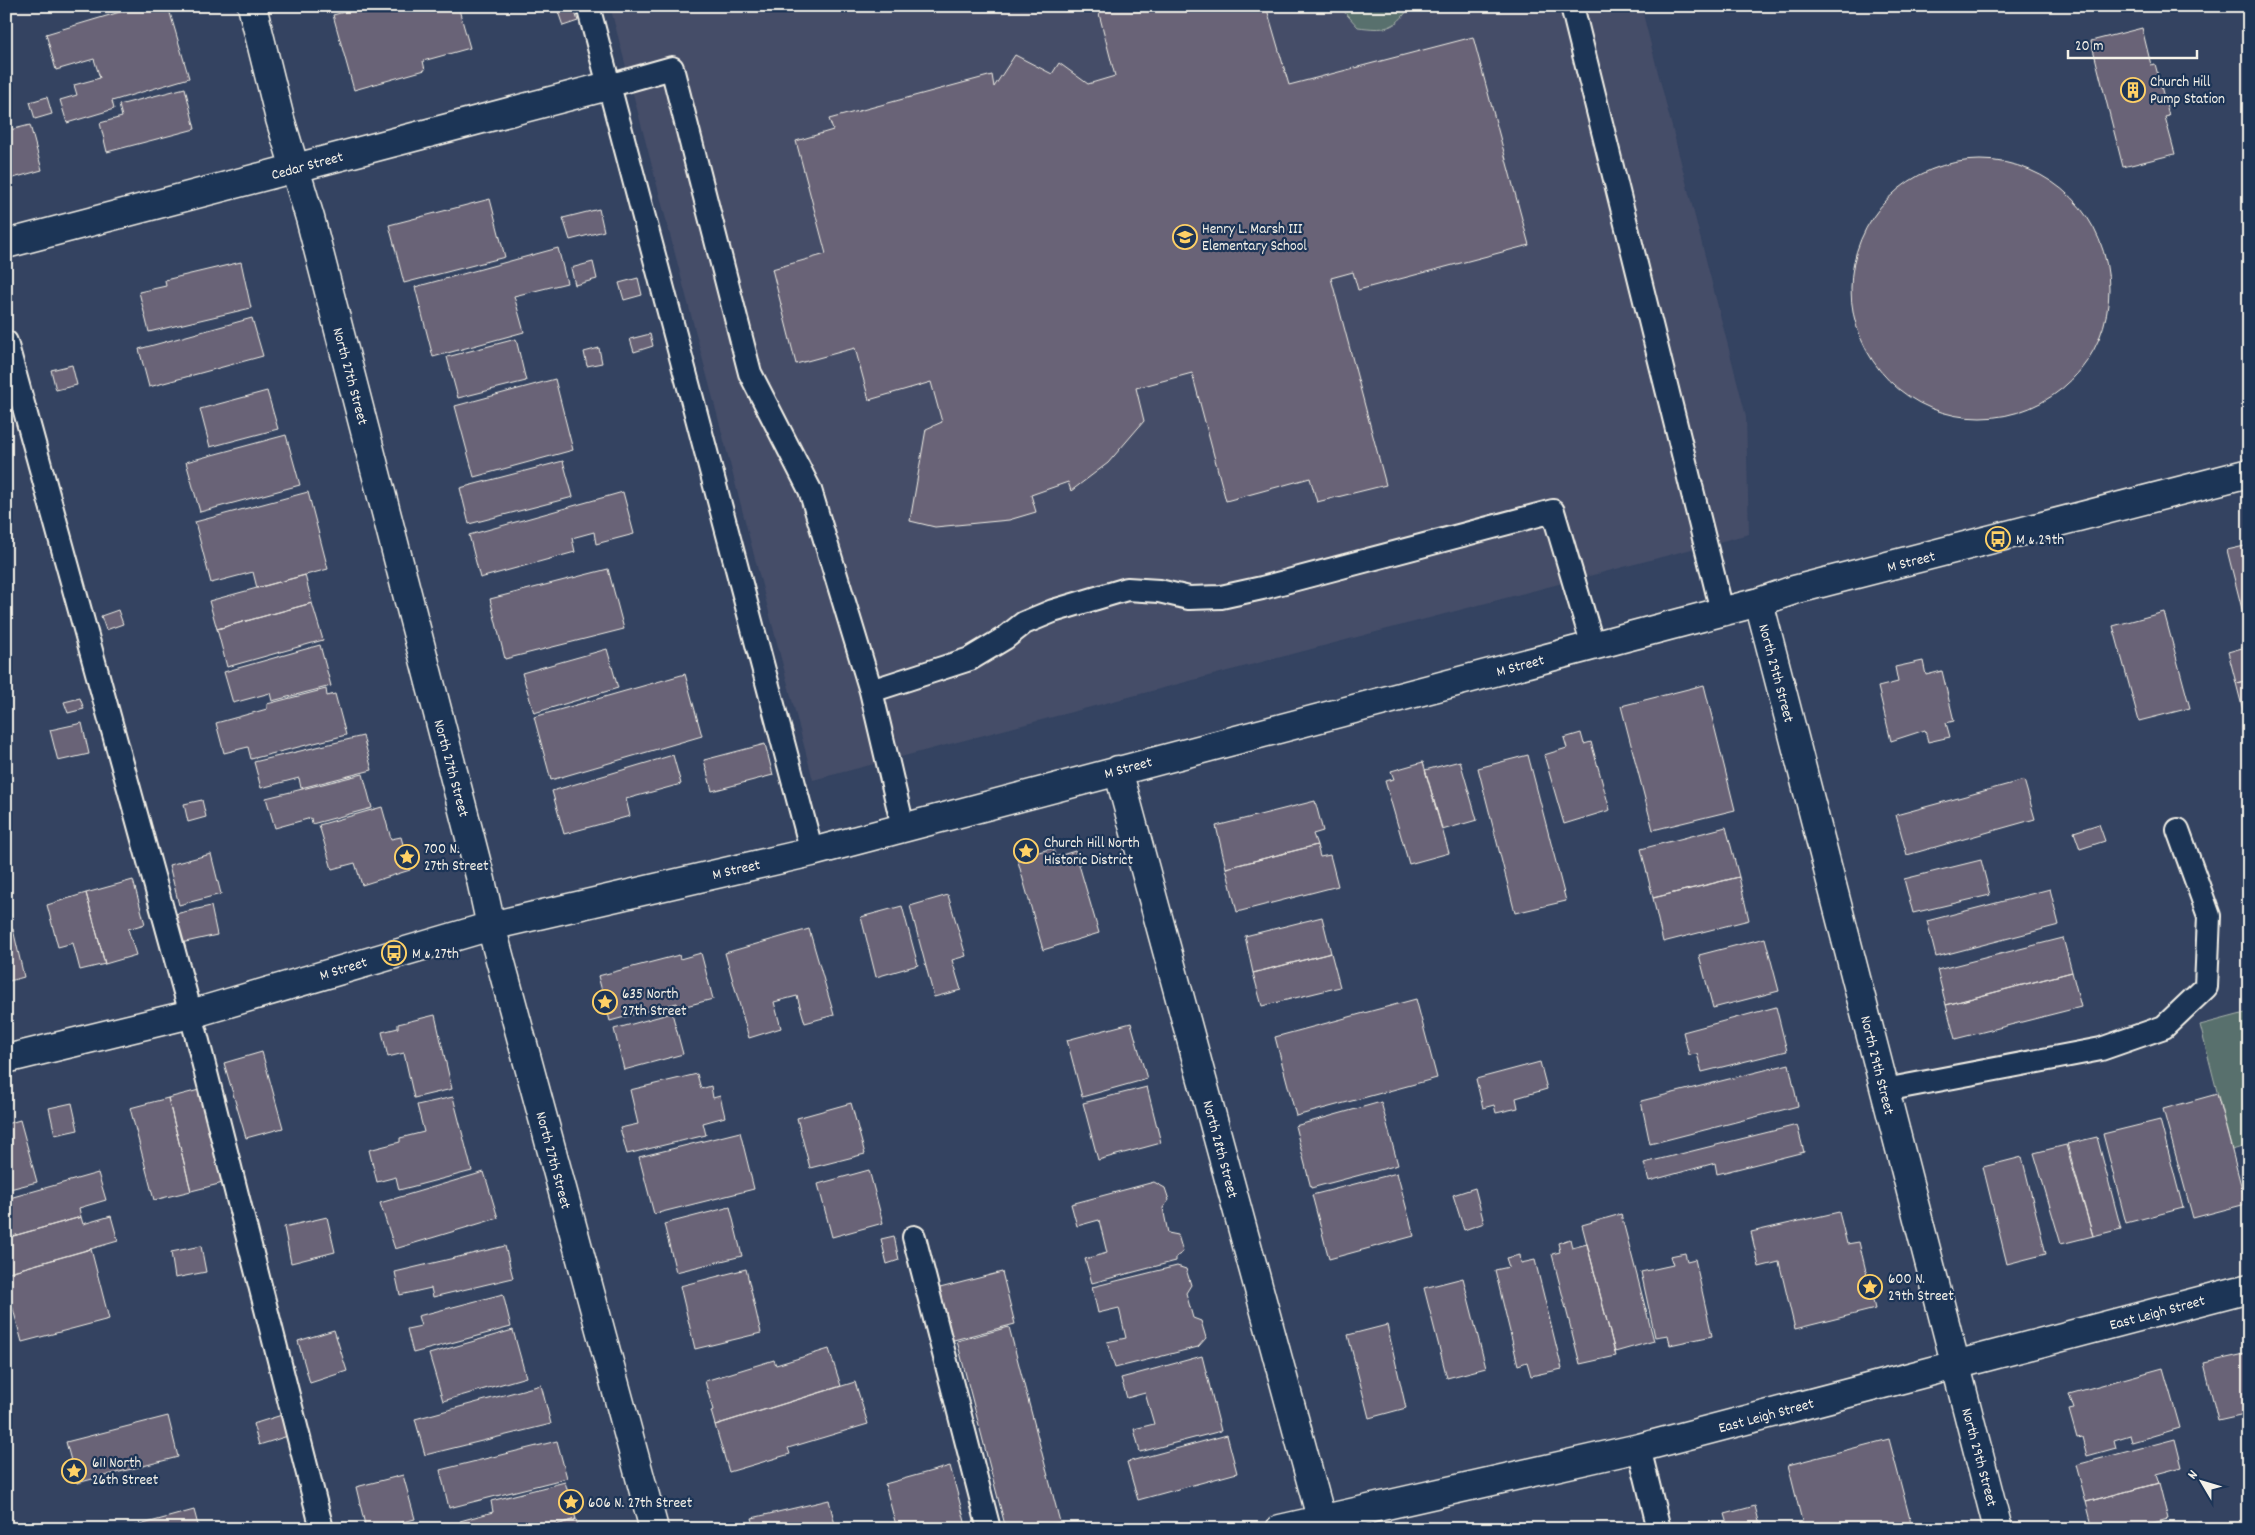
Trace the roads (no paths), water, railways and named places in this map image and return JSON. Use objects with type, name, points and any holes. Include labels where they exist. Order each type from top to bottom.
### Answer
[{"type":"street","name":"North 27th Street","points":[[252,6],[482,880],[491,926],[654,1529]]},
{"type":"street","name":"Cedar Street","points":[[6,244],[608,86]]},
{"type":"street","name":"M Street","points":[[6,1058],[191,1014],[491,926],[812,852],[1759,602],[1794,590],[2249,473]]},
{"type":"street","name":"North 29th Street","points":[[1759,602],[1998,1529]]},
{"type":"street","name":"North 28th Street","points":[[1118,770],[1322,1524]]},
{"type":"street","name":"East Leigh Street","points":[[1280,1529],[1322,1524],[1639,1448],[2249,1288]]},
{"type":"lane","points":[[588,6],[812,852]]},
{"type":"lane","points":[[1572,6],[1722,611]]},
{"type":"lane","points":[[608,86],[672,68],[750,373],[810,490],[871,691],[903,827]]},
{"type":"lane","points":[[6,342],[191,1014],[322,1529]]},
{"type":"lane","points":[[871,691],[970,659],[1005,638],[1024,623],[1053,611],[1127,589],[1159,592],[1189,598],[1221,597],[1262,588],[1553,511],[1593,646]]},
{"type":"lane","points":[[1885,1090],[2101,1049],[2164,1027],[2206,987],[2209,916],[2178,830]]},
{"type":"lane","points":[[914,1237],[989,1529]]},
{"type":"lane","points":[[1639,1448],[1659,1529]]},
{"type":"place","name":"Church Hill Pump Station","points":[[2133,90]]},
{"type":"place","name":"Henry L. Marsh III Elementary School","points":[[1185,237]]},
{"type":"place","name":"M & 29th","points":[[1998,539]]},
{"type":"place","name":"Church Hill North Historic District","points":[[1026,851]]},
{"type":"place","name":"700 N. 27th Street","points":[[407,857]]},
{"type":"place","name":"M & 27th","points":[[394,953]]},
{"type":"place","name":"635 North 27th Street","points":[[605,1002]]},
{"type":"place","name":"600 N. 29th Street","points":[[1870,1287]]},
{"type":"place","name":"611 North 26th Street","points":[[74,1471]]},
{"type":"place","name":"606 N. 27th Street","points":[[571,1502]]}]
